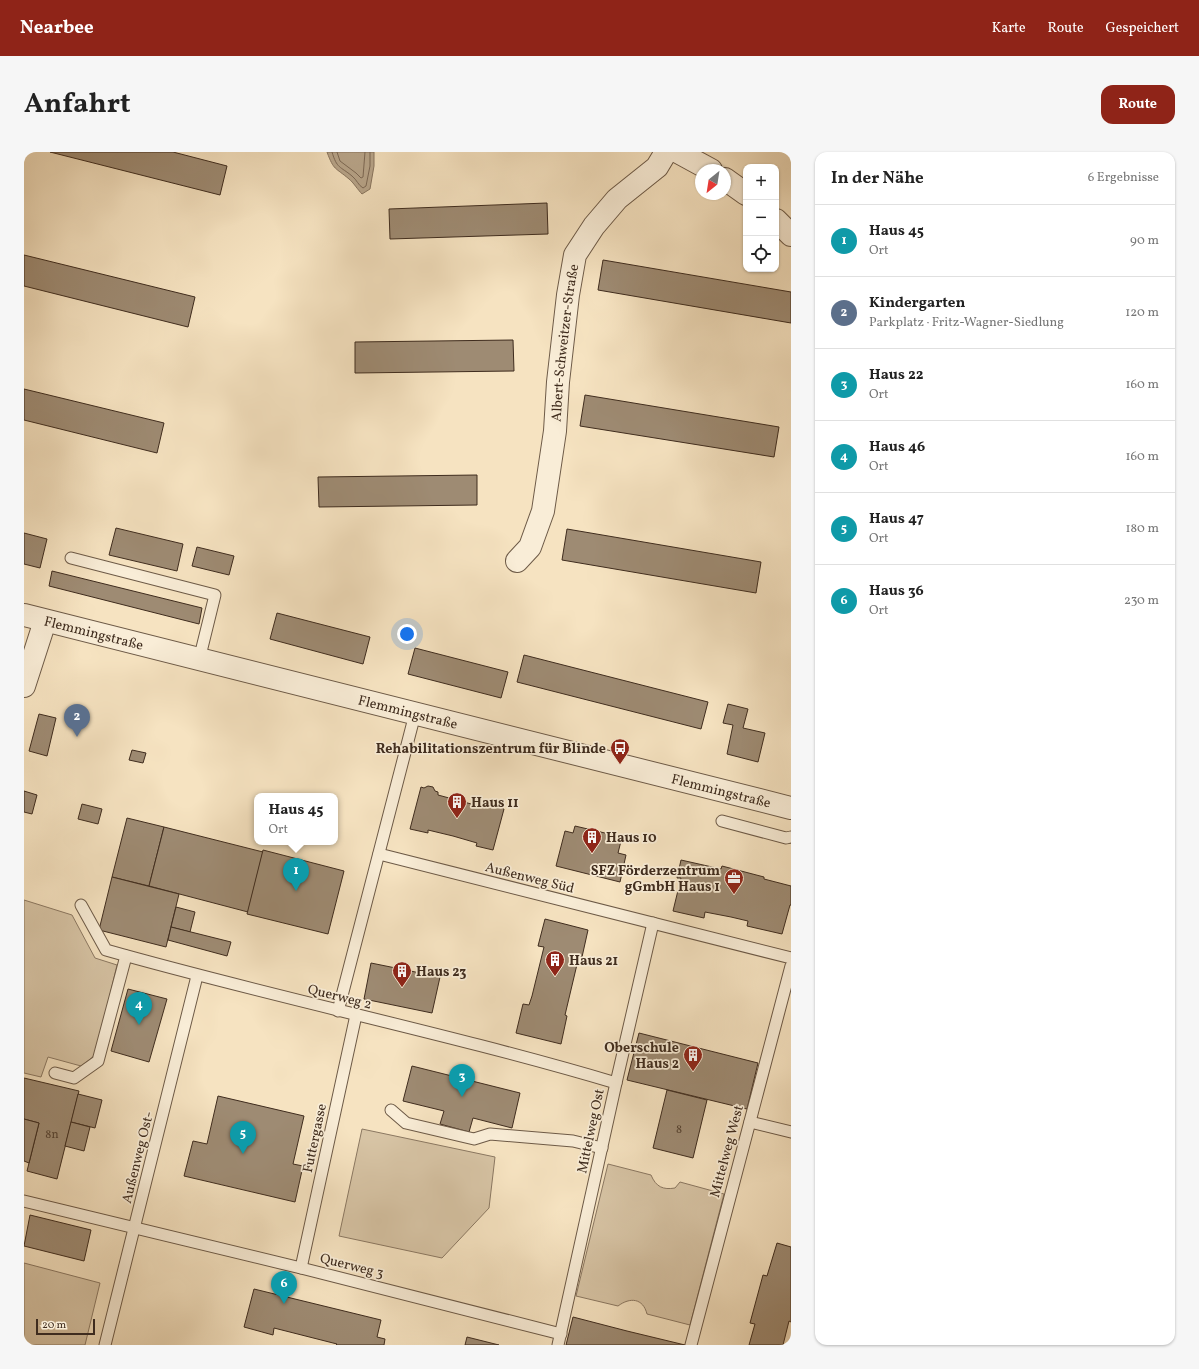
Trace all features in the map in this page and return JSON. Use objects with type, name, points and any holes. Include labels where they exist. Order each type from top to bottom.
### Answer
[{"type":"street","name":"Albert-Schweitzer-Straße","points":[[517,561],[530,547],[543,511],[555,431],[558,382],[568,296],[575,255],[594,226],[617,199],[657,166],[666,152]]},
{"type":"street","points":[[678,152],[700,164]]},
{"type":"street","points":[[731,183],[743,192]]},
{"type":"street","points":[[779,223],[791,235]]},
{"type":"street","points":[[24,686],[33,654],[34,618]]},
{"type":"street","name":"Flemmingstraße","points":[[34,618],[791,808]]},
{"type":"lane","points":[[71,558],[215,595],[199,660]]},
{"type":"lane","points":[[338,1011],[414,714]]},
{"type":"lane","points":[[722,821],[786,838],[791,836]]},
{"type":"lane","name":"Außenweg Süd","points":[[379,854],[791,958]]},
{"type":"lane","name":"Querweg 2","points":[[81,905],[106,950],[198,976],[572,1070],[616,1083]]},
{"type":"lane","name":"Mittelweg Ost","points":[[558,1345],[653,923]]},
{"type":"lane","points":[[55,1073],[74,1078],[98,1061],[126,956]]},
{"type":"lane","name":"Mittelweg West","points":[[691,1345],[791,966]]},
{"type":"lane","name":"Außenweg Ost-","points":[[105,1345],[136,1227],[198,976]]},
{"type":"lane","name":"Futtergasse","points":[[301,1268],[356,1015]]},
{"type":"lane","points":[[391,1110],[406,1123],[474,1139],[490,1134],[573,1140],[602,1148]]},
{"type":"lane","points":[[750,1122],[791,1132]]},
{"type":"lane","name":"Querweg 3","points":[[24,1202],[136,1227],[561,1334]]},
{"type":"shaded area","points":[[24,900],[72,915],[95,958],[117,965],[96,1054],[81,1066],[48,1057],[41,1077],[24,1073]]},
{"type":"shaded area","points":[[362,1129],[495,1157],[489,1208],[442,1258],[339,1236]]},
{"type":"shaded area","points":[[608,1164],[651,1175],[655,1182],[663,1188],[675,1188],[680,1182],[724,1194],[690,1325],[647,1314],[642,1305],[636,1301],[627,1301],[618,1306],[576,1296]]},
{"type":"shaded area","points":[[24,1263],[100,1283],[85,1345],[24,1345]]},
{"type":"water","points":[[327,152],[374,152],[374,166],[370,189],[362,194],[351,180],[333,166]]},
{"type":"building","points":[[50,152],[173,152],[227,166],[220,195]]},
{"type":"building","points":[[547,203],[548,234],[390,239],[389,209]]},
{"type":"building","points":[[24,255],[195,297],[188,327],[24,286]]},
{"type":"building","points":[[603,260],[791,292],[791,323],[598,290]]},
{"type":"building","points":[[513,340],[514,371],[355,373],[355,342]]},
{"type":"building","points":[[24,389],[164,423],[157,453],[24,420]]},
{"type":"building","points":[[585,395],[779,427],[774,457],[580,426]]},
{"type":"building","points":[[477,475],[477,505],[319,507],[318,477]]},
{"type":"building","points":[[116,528],[183,544],[177,571],[109,555]]},
{"type":"building","points":[[567,529],[761,562],[756,593],[562,560]]},
{"type":"building","points":[[24,533],[47,539],[40,568],[24,564]]},
{"type":"building","points":[[197,547],[234,556],[229,575],[192,566]]},
{"type":"building","points":[[52,571],[202,608],[199,624],[49,586]]},
{"type":"building","points":[[277,613],[370,637],[363,664],[270,639]]},
{"type":"building","points":[[415,648],[508,672],[501,698],[408,674]]},
{"type":"building","points":[[524,655],[708,702],[701,729],[517,682]]},
{"type":"building","points":[[728,704],[748,709],[743,728],[765,733],[758,762],[727,754],[733,725],[723,723]]},
{"type":"building","points":[[39,714],[56,718],[47,756],[29,751]]},
{"type":"building","points":[[132,750],[146,753],[143,763],[129,760]]},
{"type":"building","name":"Haus 11","points":[[428,786],[433,787],[435,791],[438,792],[438,795],[486,808],[487,804],[497,803],[504,809],[493,850],[476,846],[477,843],[453,836],[428,830],[428,833],[410,829],[421,787],[424,788]]},
{"type":"building","points":[[24,791],[37,795],[32,814],[24,812]]},
{"type":"building","points":[[82,804],[102,809],[98,824],[78,819]]},
{"type":"building","points":[[127,818],[164,827],[149,886],[112,877]]},
{"type":"building","name":"Haus 10","points":[[575,826],[622,837],[618,853],[626,855],[620,882],[556,866],[565,831],[573,833]]},
{"type":"building","points":[[164,827],[263,852],[248,912],[149,886]]},
{"type":"building","points":[[263,850],[344,871],[328,934],[247,914]]},
{"type":"building","name":"SFZ Förderzentrum gGmbH Haus 1","points":[[681,860],[721,869],[722,866],[791,886],[791,905],[782,934],[747,926],[748,921],[731,917],[705,912],[704,918],[673,911],[681,878],[677,878]]},
{"type":"building","points":[[112,877],[179,894],[166,947],[99,930]]},
{"type":"building","points":[[176,907],[195,912],[190,932],[171,927]]},
{"type":"building","name":"Haus 21","points":[[545,919],[588,930],[582,957],[579,956],[565,1015],[567,1016],[561,1044],[516,1033],[523,1004],[529,1005],[532,996],[544,947],[538,946]]},
{"type":"building","points":[[171,927],[231,942],[227,956],[168,940]]},
{"type":"building","name":"Haus 23","points":[[371,963],[440,977],[432,1013],[364,999]]},
{"type":"building","points":[[128,989],[167,999],[149,1062],[111,1051]]},
{"type":"building","name":"Oberschule Haus 2","points":[[639,1033],[758,1063],[747,1109],[627,1080]]},
{"type":"building","points":[[412,1066],[520,1093],[512,1128],[473,1118],[469,1132],[440,1124],[444,1111],[403,1101]]},
{"type":"building","points":[[24,1078],[79,1091],[57,1179],[27,1171],[39,1123],[24,1119]]},
{"type":"building","points":[[667,1090],[707,1100],[693,1158],[653,1148]]},
{"type":"building","points":[[78,1094],[102,1100],[95,1128],[71,1122]]},
{"type":"building","points":[[218,1096],[304,1116],[293,1164],[303,1166],[295,1202],[184,1176],[193,1141],[207,1144]]},
{"type":"building","points":[[24,1119],[39,1123],[29,1163],[24,1161]]},
{"type":"building","points":[[71,1122],[90,1127],[84,1151],[65,1146]]},
{"type":"building","points":[[30,1215],[91,1230],[84,1261],[24,1246]]},
{"type":"building","points":[[777,1243],[791,1247],[791,1322],[789,1321],[783,1345],[749,1345],[755,1324],[750,1323],[763,1275],[767,1276]]},
{"type":"building","points":[[254,1289],[381,1320],[377,1337],[385,1339],[384,1345],[336,1345],[337,1344],[274,1328],[273,1335],[244,1327]]},
{"type":"building","points":[[573,1317],[627,1331],[685,1345],[566,1345]]},
{"type":"building","points":[[467,1337],[499,1345],[465,1345]]},
{"type":"place","name":"Kindergarten","points":[[77,737]]},
{"type":"place","name":"Rehabilitationszentrum für Blinde","points":[[620,765]]},
{"type":"place","name":"Haus 11","points":[[457,819]]},
{"type":"place","name":"Haus 10","points":[[592,854]]},
{"type":"place","name":"Haus 45","points":[[296,891]]},
{"type":"place","name":"SFZ Förderzentrum gGmbH Haus 1","points":[[734,895]]},
{"type":"place","name":"Haus 21","points":[[555,977]]},
{"type":"place","name":"Haus 23","points":[[402,988]]},
{"type":"place","name":"Haus 46","points":[[139,1025]]},
{"type":"place","name":"Oberschule Haus 2","points":[[693,1072]]},
{"type":"place","name":"Haus 22","points":[[462,1097]]},
{"type":"place","name":"Haus 47","points":[[243,1154]]},
{"type":"place","name":"Haus 36","points":[[284,1304]]}]
